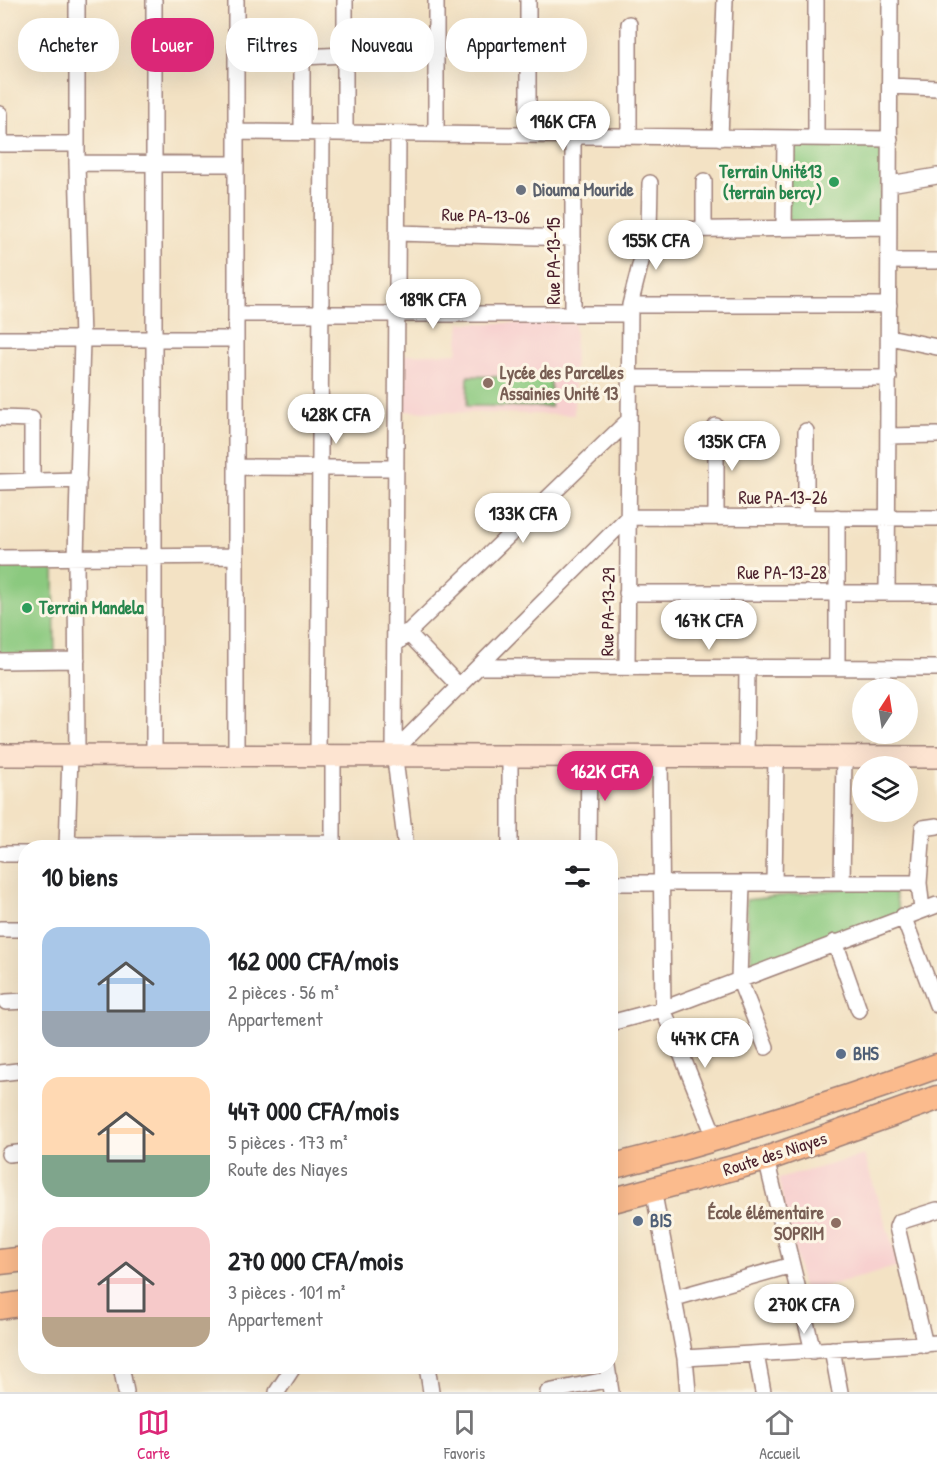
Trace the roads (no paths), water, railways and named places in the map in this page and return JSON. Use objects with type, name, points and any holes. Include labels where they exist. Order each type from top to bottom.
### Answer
[{"type":"main road","name":"Route des Niayes","points":[[618,1165],[716,1140],[829,1105],[937,1066]]},
{"type":"main road","name":"Route des Niayes","points":[[618,1199],[766,1159],[937,1098]]},
{"type":"main road","points":[[0,1262],[18,1260]]},
{"type":"main road","points":[[0,1306],[18,1304]]},
{"type":"street","points":[[67,840],[77,660],[76,557],[82,339],[77,163],[76,0]]},
{"type":"street","points":[[154,0],[154,755]]},
{"type":"street","points":[[236,0],[236,755]]},
{"type":"street","points":[[345,0],[345,18]]},
{"type":"street","points":[[436,0],[436,134]]},
{"type":"street","points":[[528,0],[528,135]]},
{"type":"street","points":[[720,138],[725,0]]},
{"type":"street","points":[[816,0],[816,138]]},
{"type":"street","points":[[887,593],[890,0]]},
{"type":"street","points":[[629,24],[629,136]]},
{"type":"street","points":[[302,133],[302,57],[330,56]]},
{"type":"street","points":[[345,72],[345,134]]},
{"type":"street","points":[[890,86],[937,88]]},
{"type":"street","points":[[0,114],[0,144],[77,144]]},
{"type":"street","points":[[236,132],[890,139]]},
{"type":"street","points":[[322,133],[320,468],[325,756],[333,840]]},
{"type":"street","points":[[398,134],[394,753],[404,840]]},
{"type":"street","name":"Rue PA-13-15","points":[[573,136],[573,314]]},
{"type":"street","points":[[784,228],[785,138]]},
{"type":"street","points":[[77,163],[236,164]]},
{"type":"street","points":[[890,184],[937,176]]},
{"type":"street","points":[[704,181],[704,229]]},
{"type":"street","name":"Rue PA-13-29","points":[[627,667],[630,309],[650,230],[650,183]]},
{"type":"street","points":[[650,230],[889,227]]},
{"type":"street","name":"Rue PA-13-06","points":[[397,233],[573,238]]},
{"type":"street","points":[[889,261],[937,261]]},
{"type":"street","points":[[236,314],[573,314],[630,309],[889,305]]},
{"type":"street","points":[[889,337],[937,347]]},
{"type":"street","points":[[0,339],[236,339]]},
{"type":"street","points":[[630,378],[889,378]]},
{"type":"street","points":[[0,418],[32,419],[32,481]]},
{"type":"street","points":[[395,645],[629,420]]},
{"type":"street","points":[[716,426],[716,517]]},
{"type":"street","points":[[806,432],[806,517]]},
{"type":"street","points":[[888,435],[937,435]]},
{"type":"street","points":[[236,467],[396,468]]},
{"type":"street","points":[[0,482],[79,480]]},
{"type":"street","points":[[394,753],[628,517]]},
{"type":"street","name":"Rue PA-13-26","points":[[628,517],[937,518]]},
{"type":"street","points":[[837,518],[837,668]]},
{"type":"street","points":[[0,558],[236,556]]},
{"type":"street","name":"Rue PA-13-28","points":[[627,593],[937,593]]},
{"type":"street","points":[[407,632],[460,687]]},
{"type":"street","points":[[0,661],[77,660]]},
{"type":"street","points":[[480,667],[937,668]]},
{"type":"street","points":[[746,757],[747,667]]},
{"type":"street","points":[[0,755],[325,756],[394,753],[510,756],[937,757]]},
{"type":"street","points":[[510,756],[510,840]]},
{"type":"street","points":[[588,840],[589,756]]},
{"type":"street","points":[[660,757],[663,1009],[716,1140]]},
{"type":"street","points":[[774,883],[776,757]]},
{"type":"street","points":[[842,883],[844,757]]},
{"type":"street","points":[[618,1021],[663,1009],[903,916],[930,908],[919,883],[923,828],[937,826]]},
{"type":"street","points":[[3,854],[18,854]]},
{"type":"street","points":[[618,884],[919,883]]},
{"type":"street","points":[[742,884],[739,979],[766,1047]]},
{"type":"street","points":[[903,916],[937,1005]]},
{"type":"street","points":[[0,929],[18,928]]},
{"type":"street","points":[[835,942],[859,1010]]},
{"type":"street","points":[[6,1002],[18,1001]]},
{"type":"street","points":[[0,1073],[18,1071]]},
{"type":"street","points":[[9,1154],[18,1153]]},
{"type":"street","points":[[766,1159],[813,1351]]},
{"type":"street","points":[[653,1189],[675,1298],[688,1392]]},
{"type":"street","points":[[685,1358],[931,1344],[897,1227],[899,1222],[937,1210]]},
{"type":"street","points":[[675,1298],[792,1265]]},
{"type":"street","points":[[832,1349],[840,1392]]},
{"type":"street","points":[[756,1354],[762,1392]]},
{"type":"street","points":[[123,1374],[126,1392]]},
{"type":"street","points":[[277,1392],[289,1374]]},
{"type":"street","points":[[428,1374],[430,1392]]},
{"type":"street","points":[[548,1392],[609,1379]]},
{"type":"place","name":"Terrain Unité13 (terrain bercy)","points":[[834,182]]},
{"type":"place","name":"Diouma Mouride","points":[[521,190]]},
{"type":"place","name":"Lycée des Parcelles Assainies Unité 13","points":[[488,383]]},
{"type":"place","name":"Terrain Mandela","points":[[27,608]]},
{"type":"place","name":"BHS","points":[[841,1054]]},
{"type":"place","name":"BIS","points":[[638,1221]]},
{"type":"place","name":"École élémentaire SOPRIM","points":[[836,1223]]}]
